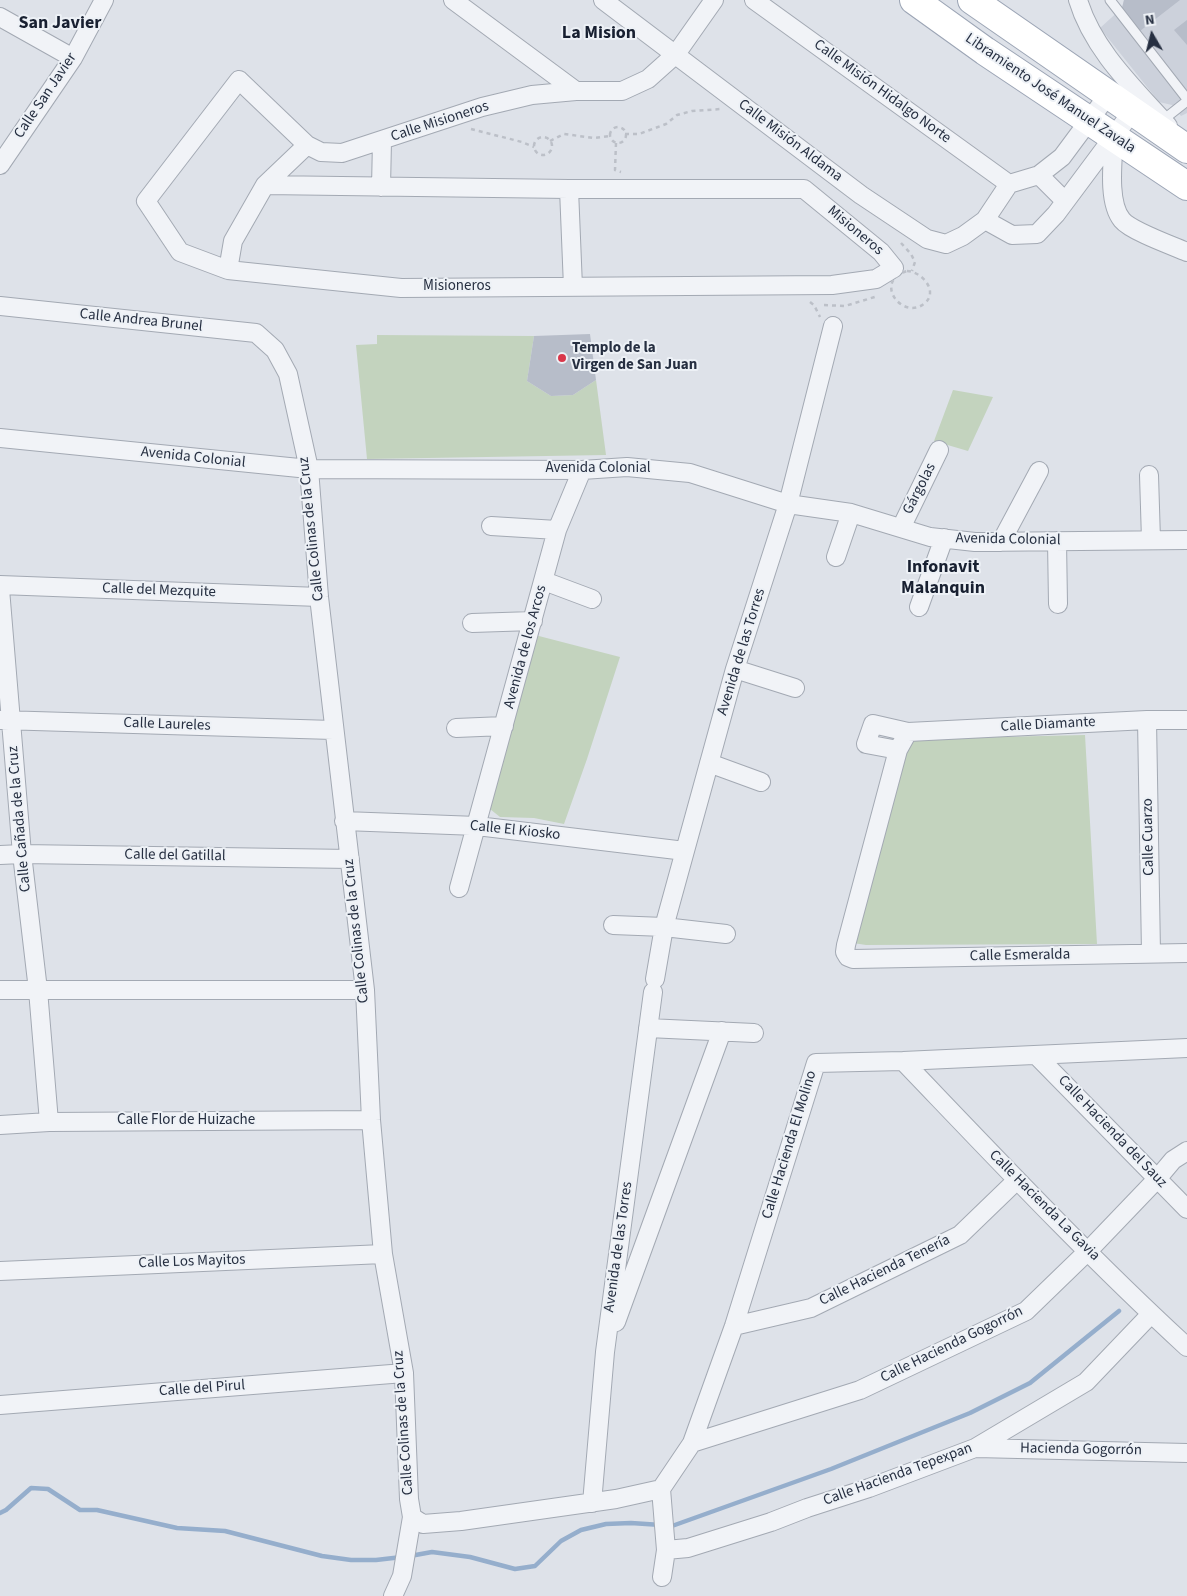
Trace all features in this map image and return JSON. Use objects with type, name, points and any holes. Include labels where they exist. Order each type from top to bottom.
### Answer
[{"type":"main road","name":"Libramiento José Manuel Zavala","points":[[914,0],[1187,186]]},
{"type":"main road","name":"Libramiento José Manuel Zavala","points":[[972,0],[1108,96],[1187,148]]},
{"type":"street","name":"Calle San Javier","points":[[0,165],[73,58],[104,0]]},
{"type":"street","points":[[453,0],[576,91]]},
{"type":"street","name":"Calle Misión Aldama","points":[[603,0],[861,195],[927,239],[946,244],[964,236],[985,220],[1009,184]]},
{"type":"street","name":"Calle Misioneros","points":[[307,144],[321,152],[342,152],[382,141],[482,107],[532,95],[576,91],[622,91],[648,79],[676,54],[714,0]]},
{"type":"street","name":"Calle Misión Hidalgo Norte","points":[[754,0],[1009,184]]},
{"type":"street","points":[[1081,1],[1083,16],[1112,63],[1187,148]]},
{"type":"street","points":[[0,17],[73,58]]},
{"type":"street","name":"Misioneros","points":[[265,185],[569,189],[804,189],[881,252],[894,268],[876,279],[832,285],[401,288],[228,270],[180,252],[146,201],[239,80],[307,144]]},
{"type":"street","points":[[1009,184],[1039,175],[1062,157],[1108,96]]},
{"type":"street","points":[[985,220],[1012,235],[1037,234],[1056,214],[1132,112]]},
{"type":"street","points":[[1114,137],[1112,187],[1114,201],[1122,220],[1151,237],[1187,252]]},
{"type":"street","points":[[381,187],[382,141]]},
{"type":"street","points":[[228,270],[233,241],[265,185],[307,144]]},
{"type":"street","points":[[1039,175],[1065,201]]},
{"type":"street","points":[[569,189],[573,287]]},
{"type":"street","name":"Calle Andrea Brunel","points":[[0,306],[256,333],[275,350]]},
{"type":"street","name":"Avenida de las Torres","points":[[592,1503],[605,1352],[648,1028],[664,927],[735,669],[788,504],[832,326]]},
{"type":"street","name":"Calle Colinas de la Cruz","points":[[275,350],[288,374],[309,469],[319,597],[333,730],[365,990],[371,1120],[384,1254],[404,1373],[409,1498],[412,1517],[402,1576],[393,1596]]},
{"type":"street","name":"Avenida Colonial","points":[[0,438],[309,469],[582,470],[627,467],[690,473],[788,504],[851,513],[930,537],[975,542],[1187,540]]},
{"type":"street","name":"Gárgolas","points":[[901,528],[940,450]]},
{"type":"street","name":"Avenida de los Arcos","points":[[459,888],[534,621],[557,530],[582,470]]},
{"type":"street","points":[[1001,542],[1039,471]]},
{"type":"street","points":[[1148,475],[1151,540]]},
{"type":"street","points":[[836,557],[851,513]]},
{"type":"street","points":[[491,526],[557,530]]},
{"type":"street","points":[[919,607],[944,538]]},
{"type":"street","points":[[1058,541],[1058,604]]},
{"type":"street","points":[[544,581],[592,599]]},
{"type":"street","name":"Calle del Mezquite","points":[[0,587],[319,597]]},
{"type":"street","name":"Calle Cañada de la Cruz","points":[[0,587],[6,720],[38,990],[49,1122]]},
{"type":"street","points":[[472,623],[534,621]]},
{"type":"street","points":[[735,669],[795,688]]},
{"type":"street","name":"Calle Laureles","points":[[6,720],[333,730]]},
{"type":"street","name":"Calle Diamante","points":[[898,750],[866,744],[873,724],[908,732],[1147,720],[1187,720]]},
{"type":"street","name":"Calle Cuarzo","points":[[1147,720],[1151,954]]},
{"type":"street","points":[[456,728],[504,726]]},
{"type":"street","points":[[898,750],[908,732]]},
{"type":"street","name":"Calle Esmeralda","points":[[898,750],[846,945],[845,952],[848,957],[853,959],[1187,953]]},
{"type":"street","points":[[709,764],[761,782]]},
{"type":"street","name":"Calle El Kiosko","points":[[344,821],[477,826],[685,851]]},
{"type":"street","name":"Calle del Gatillal","points":[[0,855],[350,859]]},
{"type":"street","points":[[613,925],[664,927],[726,934]]},
{"type":"street","points":[[0,990],[365,990]]},
{"type":"street","points":[[648,1028],[754,1033]]},
{"type":"street","points":[[605,1352],[722,1031]]},
{"type":"street","name":"Calle Hacienda El Molino","points":[[661,1489],[692,1443],[734,1326],[816,1063],[1037,1056],[1187,1048]]},
{"type":"street","name":"Calle Hacienda del Sauz","points":[[1037,1056],[1187,1209]]},
{"type":"street","name":"Calle Hacienda La Gavia","points":[[904,1061],[1017,1180],[1151,1314],[1187,1347]]},
{"type":"street","name":"Calle Flor de Huizache","points":[[0,1124],[371,1120]]},
{"type":"street","name":"Calle Hacienda Gogorrón","points":[[692,1443],[860,1390],[1026,1311],[1088,1251],[1173,1160],[1187,1151]]},
{"type":"street","name":"Calle Hacienda Tenería","points":[[734,1326],[811,1308],[960,1235],[1017,1180]]},
{"type":"street","name":"Calle Los Mayitos","points":[[0,1270],[384,1254]]},
{"type":"street","name":"Calle Hacienda Tepexpan","points":[[666,1550],[688,1548],[771,1522],[975,1448],[1086,1382],[1151,1314]]},
{"type":"street","name":"Calle del Pirul","points":[[0,1405],[404,1373]]},
{"type":"street","name":"Hacienda Gogorrón","points":[[975,1448],[1187,1453]]},
{"type":"street","points":[[412,1517],[423,1524],[461,1521],[592,1503],[661,1489],[666,1550],[662,1577]]},
{"type":"lane","points":[[1110,0],[1187,100],[1163,120]]},
{"type":"path","points":[[625,134],[639,134],[666,124],[677,115],[692,111],[746,108]]},
{"type":"path","points":[[438,121],[522,142],[534,147],[538,154],[544,155],[551,150],[550,141]]},
{"type":"path","points":[[610,136],[612,131],[618,128],[623,130],[625,134]]},
{"type":"path","points":[[550,141],[564,134],[594,138],[610,136]]},
{"type":"path","points":[[616,143],[623,141],[625,134]]},
{"type":"path","points":[[610,136],[616,143]]},
{"type":"path","points":[[534,147],[535,141],[540,138],[546,138],[550,141]]},
{"type":"path","points":[[616,143],[615,170],[622,172]]},
{"type":"path","points":[[824,305],[845,306],[884,294],[891,290],[897,275],[902,272],[912,271],[923,277],[930,290],[930,296],[926,302],[914,308],[901,305],[896,301],[891,290]]},
{"type":"path","points":[[832,285],[820,317],[832,326]]},
{"type":"shaded area","points":[[1124,0],[1187,0],[1187,113],[1181,116],[1172,105],[1159,102],[1100,28],[1122,8]]},
{"type":"green space","points":[[377,335],[534,336],[527,381],[551,396],[573,395],[596,380],[606,455],[367,459],[356,345],[377,344]]},
{"type":"green space","points":[[953,390],[993,397],[968,451],[934,441]]},
{"type":"green space","points":[[535,635],[620,657],[564,824],[534,818],[500,817],[490,809]]},
{"type":"green space","points":[[1085,735],[1097,944],[866,945],[853,943],[902,763],[913,739]]},
{"type":"building","points":[[1124,0],[1180,0],[1140,31],[1122,8]]},
{"type":"building","points":[[1187,20],[1187,45],[1174,30]]},
{"type":"building","name":"Templo de la Virgen de San Juan","points":[[590,334],[596,380],[573,395],[551,396],[527,381],[534,336]]},
{"type":"waterway","points":[[669,1526],[831,1469],[970,1413],[1030,1383],[1119,1311]]},
{"type":"waterway","points":[[0,1513],[31,1488],[48,1489],[80,1510],[97,1510],[177,1528],[225,1531],[322,1556],[351,1560],[402,1557]]},
{"type":"waterway","points":[[410,1556],[432,1552],[470,1557],[515,1569],[535,1566],[561,1541],[581,1530],[606,1524],[661,1525]]},
{"type":"place","name":"Templo de la Virgen de San Juan","points":[[562,358]]},
{"type":"district","name":"San Javier","points":[[60,24]]},
{"type":"district","name":"La Mision","points":[[599,34]]},
{"type":"district","name":"Infonavit Malanquin","points":[[943,578]]}]
